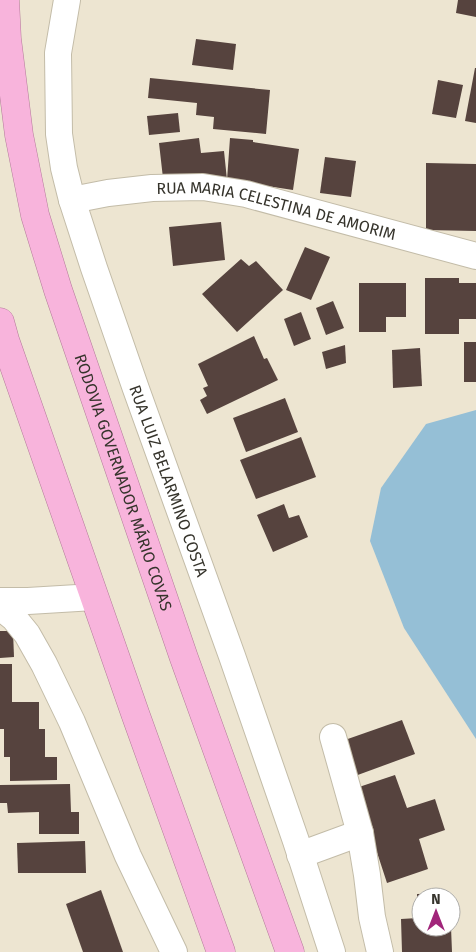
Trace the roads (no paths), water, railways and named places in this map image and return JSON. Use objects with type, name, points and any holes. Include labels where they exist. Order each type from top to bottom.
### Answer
[{"type":"highway","name":"RODOVIA GOVERNADOR MÁRIO COVAS","points":[[5,0],[7,40],[19,135],[35,215],[58,290],[184,658],[290,952]]},
{"type":"highway","points":[[0,322],[4,340],[94,597],[222,952]]},
{"type":"street","name":"RUA LUIZ BELARMINO COSTA","points":[[66,0],[58,53],[59,134],[64,168],[72,200],[120,343],[232,656],[332,952]]},
{"type":"street","name":"RUA MARIA CELESTINA DE AMORIM","points":[[72,200],[108,193],[152,188],[203,187],[246,194],[476,256]]},
{"type":"street","points":[[0,601],[94,597]]},
{"type":"street","points":[[0,607],[14,618],[28,634],[44,664],[72,722],[128,856],[174,952]]},
{"type":"street","points":[[332,737],[360,833],[372,917],[380,952]]},
{"type":"street","points":[[300,855],[360,833]]},
{"type":"water","points":[[476,410],[476,739],[404,628],[370,541],[381,488],[426,424]]}]
